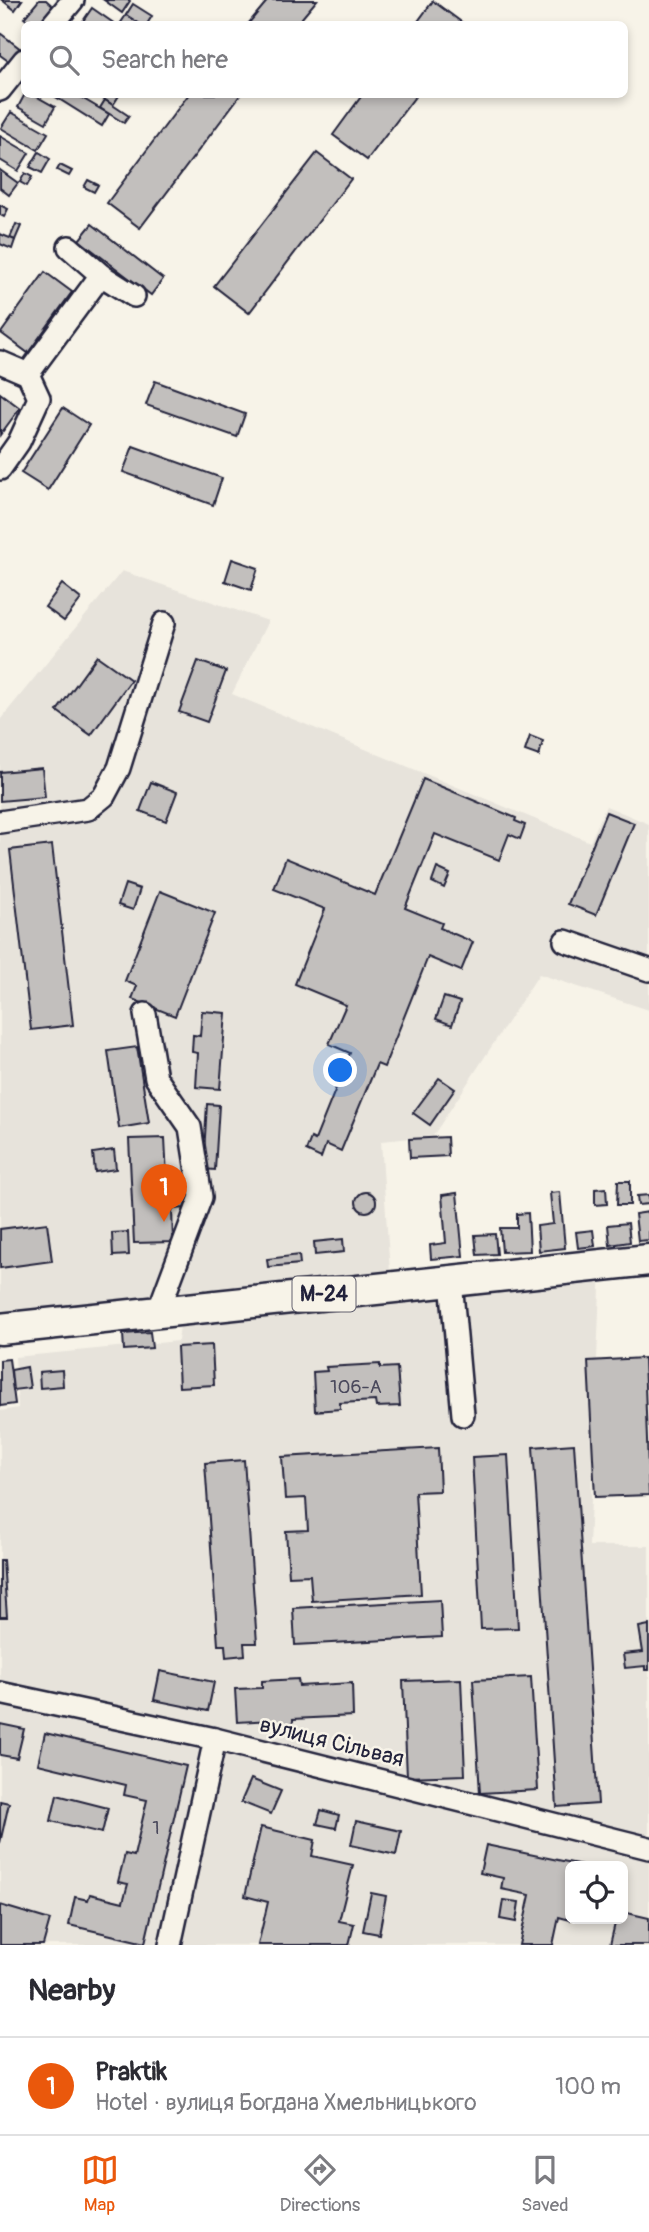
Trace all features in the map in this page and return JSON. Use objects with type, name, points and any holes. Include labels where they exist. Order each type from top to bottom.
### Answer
[{"type":"highway","name":"М-24","points":[[0,1329],[649,1260]]},
{"type":"street","points":[[55,21],[72,0]]},
{"type":"street","points":[[0,90],[21,64]]},
{"type":"street","points":[[69,247],[101,275],[134,296]]},
{"type":"street","points":[[28,374],[101,275]]},
{"type":"street","points":[[0,362],[28,374],[39,398],[19,442],[0,469]]},
{"type":"street","points":[[0,822],[88,808],[104,796],[119,768],[164,623]]},
{"type":"street","points":[[565,941],[649,970]]},
{"type":"street","points":[[145,1014],[156,1078],[190,1127],[201,1197],[159,1312]]},
{"type":"street","points":[[451,1281],[463,1415]]},
{"type":"street","name":"вулиця Сільвая","points":[[0,1693],[215,1739],[649,1848]]},
{"type":"street","points":[[170,1945],[215,1739]]},
{"type":"shaded area","points":[[122,571],[268,621],[232,694],[590,842],[606,806],[649,824],[649,1010],[539,974],[433,1136],[381,1141],[391,1287],[601,1265],[589,1546],[649,1546],[649,1945],[0,1945],[0,1411],[18,1408],[15,1357],[178,1341],[182,1310],[0,1329],[0,720]]},
{"type":"building","points":[[2,0],[22,0],[15,10]]},
{"type":"building","points":[[39,0],[46,0],[56,9],[46,21],[28,21],[24,18]]},
{"type":"building","points":[[104,0],[129,0],[130,1],[122,13]]},
{"type":"building","points":[[268,0],[317,0],[300,21],[250,21]]},
{"type":"building","points":[[433,1],[460,21],[418,21]]},
{"type":"building","points":[[133,4],[152,16],[149,21],[135,21],[126,15]]},
{"type":"building","points":[[92,8],[111,21],[83,21]]},
{"type":"building","points":[[126,15],[135,21],[122,21]]},
{"type":"building","points":[[0,33],[21,51],[11,63],[0,55]]},
{"type":"building","points":[[23,98],[39,98],[55,107],[46,123],[18,107]]},
{"type":"building","points":[[57,98],[82,98],[109,114],[102,126]]},
{"type":"building","points":[[102,98],[117,98],[113,105]]},
{"type":"building","points":[[186,98],[238,98],[140,228],[107,203]]},
{"type":"building","points":[[360,98],[414,98],[367,160],[333,135]]},
{"type":"building","points":[[105,100],[129,116],[124,123],[100,108]]},
{"type":"building","points":[[11,112],[48,133],[38,150],[1,128]]},
{"type":"building","points":[[0,136],[29,153],[18,171],[0,160]]},
{"type":"building","points":[[39,152],[50,159],[42,173],[30,167]]},
{"type":"building","points":[[317,153],[351,179],[249,313],[214,286]]},
{"type":"building","points":[[60,165],[72,171],[69,176],[57,170]]},
{"type":"building","points":[[0,170],[18,183],[9,195],[0,188]]},
{"type":"building","points":[[25,173],[32,177],[27,186],[20,182]]},
{"type":"building","points":[[88,180],[98,185],[94,192],[84,187]]},
{"type":"building","points":[[0,205],[8,209],[4,217],[0,215]]},
{"type":"building","points":[[16,224],[21,226],[15,240],[10,238]]},
{"type":"building","points":[[92,224],[163,279],[151,295],[79,240]]},
{"type":"building","points":[[0,234],[15,240],[12,249],[0,244]]},
{"type":"building","points":[[45,272],[72,292],[28,353],[1,333]]},
{"type":"building","points":[[155,381],[245,414],[237,437],[146,405]]},
{"type":"building","points":[[0,393],[20,408],[0,435]]},
{"type":"building","points":[[63,408],[89,425],[48,490],[21,473]]},
{"type":"building","points":[[133,446],[222,478],[213,505],[123,472]]},
{"type":"building","points":[[232,559],[258,568],[251,590],[225,581]]},
{"type":"building","points":[[62,584],[81,599],[64,621],[45,607]]},
{"type":"building","points":[[97,656],[131,680],[91,735],[57,711]]},
{"type":"building","points":[[198,661],[226,671],[207,722],[179,712]]},
{"type":"building","points":[[530,736],[543,741],[539,756],[525,751]]},
{"type":"building","points":[[42,768],[45,797],[0,801],[0,772]]},
{"type":"building","points":[[423,779],[516,818],[515,821],[525,825],[520,839],[509,834],[499,860],[435,834],[405,908],[442,923],[440,928],[473,942],[461,971],[428,957],[384,1067],[377,1064],[341,1151],[326,1144],[321,1158],[306,1151],[311,1138],[315,1140],[350,1053],[329,1044],[346,1005],[295,984],[325,909],[274,889],[286,858],[375,895]]},
{"type":"building","points":[[151,782],[177,792],[166,821],[140,811]]},
{"type":"building","points":[[606,812],[634,823],[596,915],[568,904]]},
{"type":"building","points":[[52,845],[73,1025],[31,1030],[10,850]]},
{"type":"building","points":[[437,868],[450,874],[444,888],[432,882]]},
{"type":"building","points":[[125,884],[140,889],[133,910],[118,905]]},
{"type":"building","points":[[160,891],[215,913],[175,1016],[132,999],[137,986],[125,981]]},
{"type":"building","points":[[444,997],[460,1002],[452,1025],[436,1019]]},
{"type":"building","points":[[202,1011],[226,1013],[220,1089],[196,1087],[198,1053],[192,1052],[193,1035],[200,1036]]},
{"type":"building","points":[[137,1047],[149,1123],[119,1128],[108,1051]]},
{"type":"building","points":[[439,1078],[455,1089],[430,1125],[413,1113]]},
{"type":"building","points":[[207,1104],[219,1105],[215,1170],[203,1169]]},
{"type":"building","points":[[447,1137],[448,1156],[410,1158],[409,1139]]},
{"type":"building","points":[[165,1138],[167,1178],[186,1177],[188,1208],[172,1209],[173,1242],[134,1243],[129,1139]]},
{"type":"building","points":[[114,1150],[116,1169],[95,1172],[93,1153]]},
{"type":"building","points":[[618,1181],[630,1181],[630,1205],[617,1205]]},
{"type":"building","points":[[606,1188],[607,1204],[595,1205],[595,1189]]},
{"type":"building","points":[[366,1192],[373,1195],[376,1202],[373,1209],[366,1212],[359,1209],[356,1202],[359,1195]]},
{"type":"building","points":[[560,1192],[565,1248],[539,1251],[537,1226],[553,1224],[550,1193]]},
{"type":"building","points":[[457,1193],[463,1256],[431,1259],[430,1245],[446,1243],[442,1195]]},
{"type":"building","points":[[649,1195],[649,1204],[638,1205],[637,1196]]},
{"type":"building","points":[[649,1212],[649,1240],[638,1241],[635,1214]]},
{"type":"building","points":[[528,1213],[530,1251],[502,1252],[500,1228],[517,1228],[517,1214]]},
{"type":"building","points":[[47,1223],[52,1261],[0,1268],[0,1229]]},
{"type":"building","points":[[628,1223],[630,1242],[610,1245],[608,1225]]},
{"type":"building","points":[[593,1230],[595,1246],[578,1248],[576,1232]]},
{"type":"building","points":[[128,1232],[129,1255],[113,1256],[112,1233]]},
{"type":"building","points":[[495,1234],[497,1254],[477,1255],[475,1235]]},
{"type":"building","points":[[343,1239],[344,1252],[315,1255],[314,1242]]},
{"type":"building","points":[[299,1255],[300,1264],[268,1267],[267,1259]]},
{"type":"building","points":[[150,1332],[152,1348],[124,1350],[123,1334]]},
{"type":"building","points":[[212,1345],[214,1385],[179,1387],[177,1347]]},
{"type":"building","points":[[644,1358],[649,1495],[595,1497],[588,1361]]},
{"type":"building","points":[[9,1359],[15,1404],[0,1406],[0,1360]]},
{"type":"building","points":[[380,1364],[380,1368],[397,1367],[400,1406],[376,1407],[375,1401],[340,1403],[340,1409],[315,1411],[313,1372],[327,1371],[326,1367]]},
{"type":"building","points":[[27,1367],[30,1388],[13,1390],[11,1370]]},
{"type":"building","points":[[62,1370],[63,1386],[40,1388],[39,1372]]},
{"type":"building","points":[[574,1444],[598,1804],[557,1807],[533,1447]]},
{"type":"building","points":[[438,1448],[440,1491],[415,1492],[421,1594],[312,1601],[310,1575],[289,1576],[286,1531],[308,1530],[306,1498],[285,1499],[282,1457]]},
{"type":"building","points":[[508,1455],[518,1628],[481,1629],[472,1457]]},
{"type":"building","points":[[244,1460],[257,1643],[244,1643],[245,1655],[226,1657],[225,1645],[218,1645],[205,1463]]},
{"type":"building","points":[[0,1560],[3,1560],[7,1617],[0,1617]]},
{"type":"building","points":[[440,1600],[442,1637],[295,1645],[293,1608]]},
{"type":"building","points":[[649,1625],[649,1670],[645,1670],[645,1666],[625,1668],[623,1654],[643,1652],[639,1627]]},
{"type":"building","points":[[160,1671],[214,1682],[208,1711],[154,1700]]},
{"type":"building","points":[[531,1677],[538,1790],[480,1793],[473,1680]]},
{"type":"building","points":[[298,1679],[299,1686],[352,1683],[353,1716],[293,1719],[293,1726],[272,1727],[271,1720],[237,1722],[235,1689],[262,1688],[262,1681]]},
{"type":"building","points":[[461,1679],[465,1775],[407,1777],[403,1681]]},
{"type":"building","points":[[0,1724],[24,1729],[17,1758],[0,1755]]},
{"type":"building","points":[[45,1733],[186,1766],[145,1943],[69,1925],[75,1897],[88,1900],[90,1894],[123,1902],[128,1884],[118,1882],[125,1854],[134,1856],[147,1800],[124,1795],[126,1785],[38,1764]]},
{"type":"building","points":[[251,1779],[281,1791],[271,1814],[241,1802]]},
{"type":"building","points":[[57,1795],[108,1808],[102,1833],[51,1821]]},
{"type":"building","points":[[0,1801],[9,1803],[0,1843]]},
{"type":"building","points":[[321,1810],[339,1815],[336,1828],[317,1824]]},
{"type":"building","points":[[356,1821],[401,1831],[396,1855],[351,1845]]},
{"type":"building","points":[[261,1827],[315,1840],[312,1856],[353,1865],[339,1921],[354,1924],[349,1945],[258,1945],[268,1902],[245,1896]]},
{"type":"building","points":[[486,1845],[565,1861],[565,1919],[559,1917],[553,1945],[519,1945],[530,1895],[501,1889],[503,1878],[480,1873]]},
{"type":"building","points":[[371,1893],[386,1896],[379,1934],[363,1931]]},
{"type":"building","points":[[503,1900],[519,1902],[516,1922],[500,1919]]},
{"type":"building","points":[[0,1905],[50,1920],[43,1945],[0,1945]]},
{"type":"building","points":[[628,1913],[649,1918],[649,1945],[610,1945],[615,1924],[628,1924]]},
{"type":"place","name":"Praktik","points":[[164,1222]]}]
